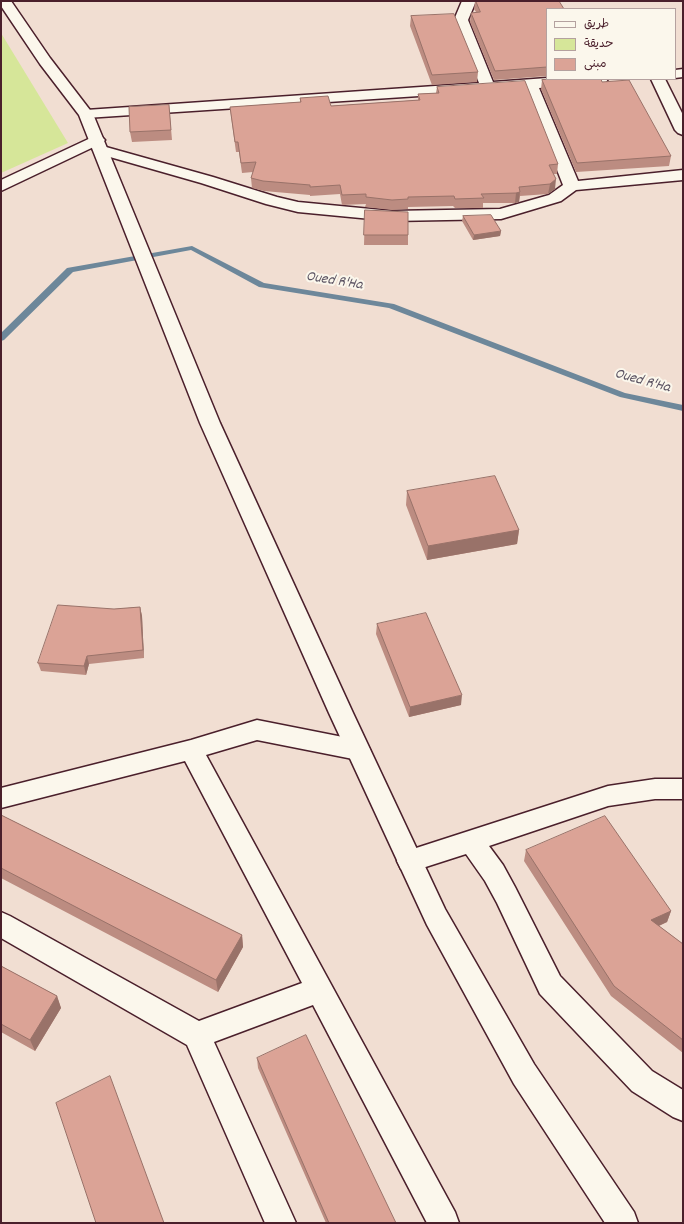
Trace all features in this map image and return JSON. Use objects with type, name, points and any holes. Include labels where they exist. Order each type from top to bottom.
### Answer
[{"type":"street","points":[[4,1],[45,61],[86,114],[210,423],[358,750],[436,917],[524,1074],[622,1223]]},
{"type":"street","points":[[470,1],[461,20],[487,86]]},
{"type":"street","points":[[86,114],[587,80]]},
{"type":"street","points":[[658,80],[683,130]]},
{"type":"street","points":[[530,84],[572,186]]},
{"type":"street","points":[[1,186],[99,145],[272,202],[392,216],[501,214],[555,198],[572,186],[683,175]]},
{"type":"street","points":[[1,798],[191,750],[257,730],[358,750]]},
{"type":"street","points":[[191,750],[444,1223]]},
{"type":"street","points":[[410,860],[608,796],[655,789],[683,790]]},
{"type":"street","points":[[471,841],[494,873],[506,894],[550,985],[642,1080],[683,1108]]},
{"type":"street","points":[[1,924],[197,1035],[281,1223]]},
{"type":"street","points":[[197,1035],[319,990]]},
{"type":"green space","points":[[1,33],[68,143],[1,173]]},
{"type":"building","points":[[476,1],[559,1],[563,8],[546,8],[546,67],[495,71],[471,13],[480,12]]},
{"type":"building","points":[[454,14],[478,72],[432,75],[411,16]]},
{"type":"building","points":[[542,80],[601,80],[602,82],[629,80],[671,156],[577,163]]},
{"type":"building","points":[[525,81],[558,164],[549,165],[556,179],[550,184],[519,187],[520,192],[516,193],[481,194],[484,198],[455,199],[454,196],[408,197],[408,199],[392,200],[366,197],[366,194],[342,195],[340,185],[310,187],[310,185],[263,181],[251,178],[256,162],[241,163],[238,142],[235,142],[230,107],[301,102],[300,98],[328,96],[331,106],[420,100],[418,94],[439,93],[437,87]]},
{"type":"building","points":[[169,105],[171,130],[130,132],[129,107]]},
{"type":"building","points":[[365,210],[408,212],[408,235],[364,235]]},
{"type":"building","points":[[491,215],[501,231],[474,235],[463,216]]},
{"type":"building","points":[[495,476],[519,530],[428,546],[407,491]]},
{"type":"building","points":[[58,605],[114,609],[140,607],[143,650],[87,656],[84,666],[38,663]]},
{"type":"building","points":[[426,613],[462,695],[410,707],[377,624]]},
{"type":"building","points":[[1,815],[242,935],[216,980],[1,868]]},
{"type":"building","points":[[605,816],[671,911],[651,920],[683,944],[683,1040],[614,986],[526,850]]},
{"type":"building","points":[[1,966],[57,996],[30,1040],[1,1024]]},
{"type":"building","points":[[306,1035],[396,1223],[329,1223],[257,1058]]},
{"type":"building","points":[[110,1076],[164,1223],[96,1223],[56,1103]]},
{"type":"waterway","name":"Oued R'Ha","points":[[1,338],[70,270],[192,248],[262,285],[391,306],[623,395],[683,408]]}]
